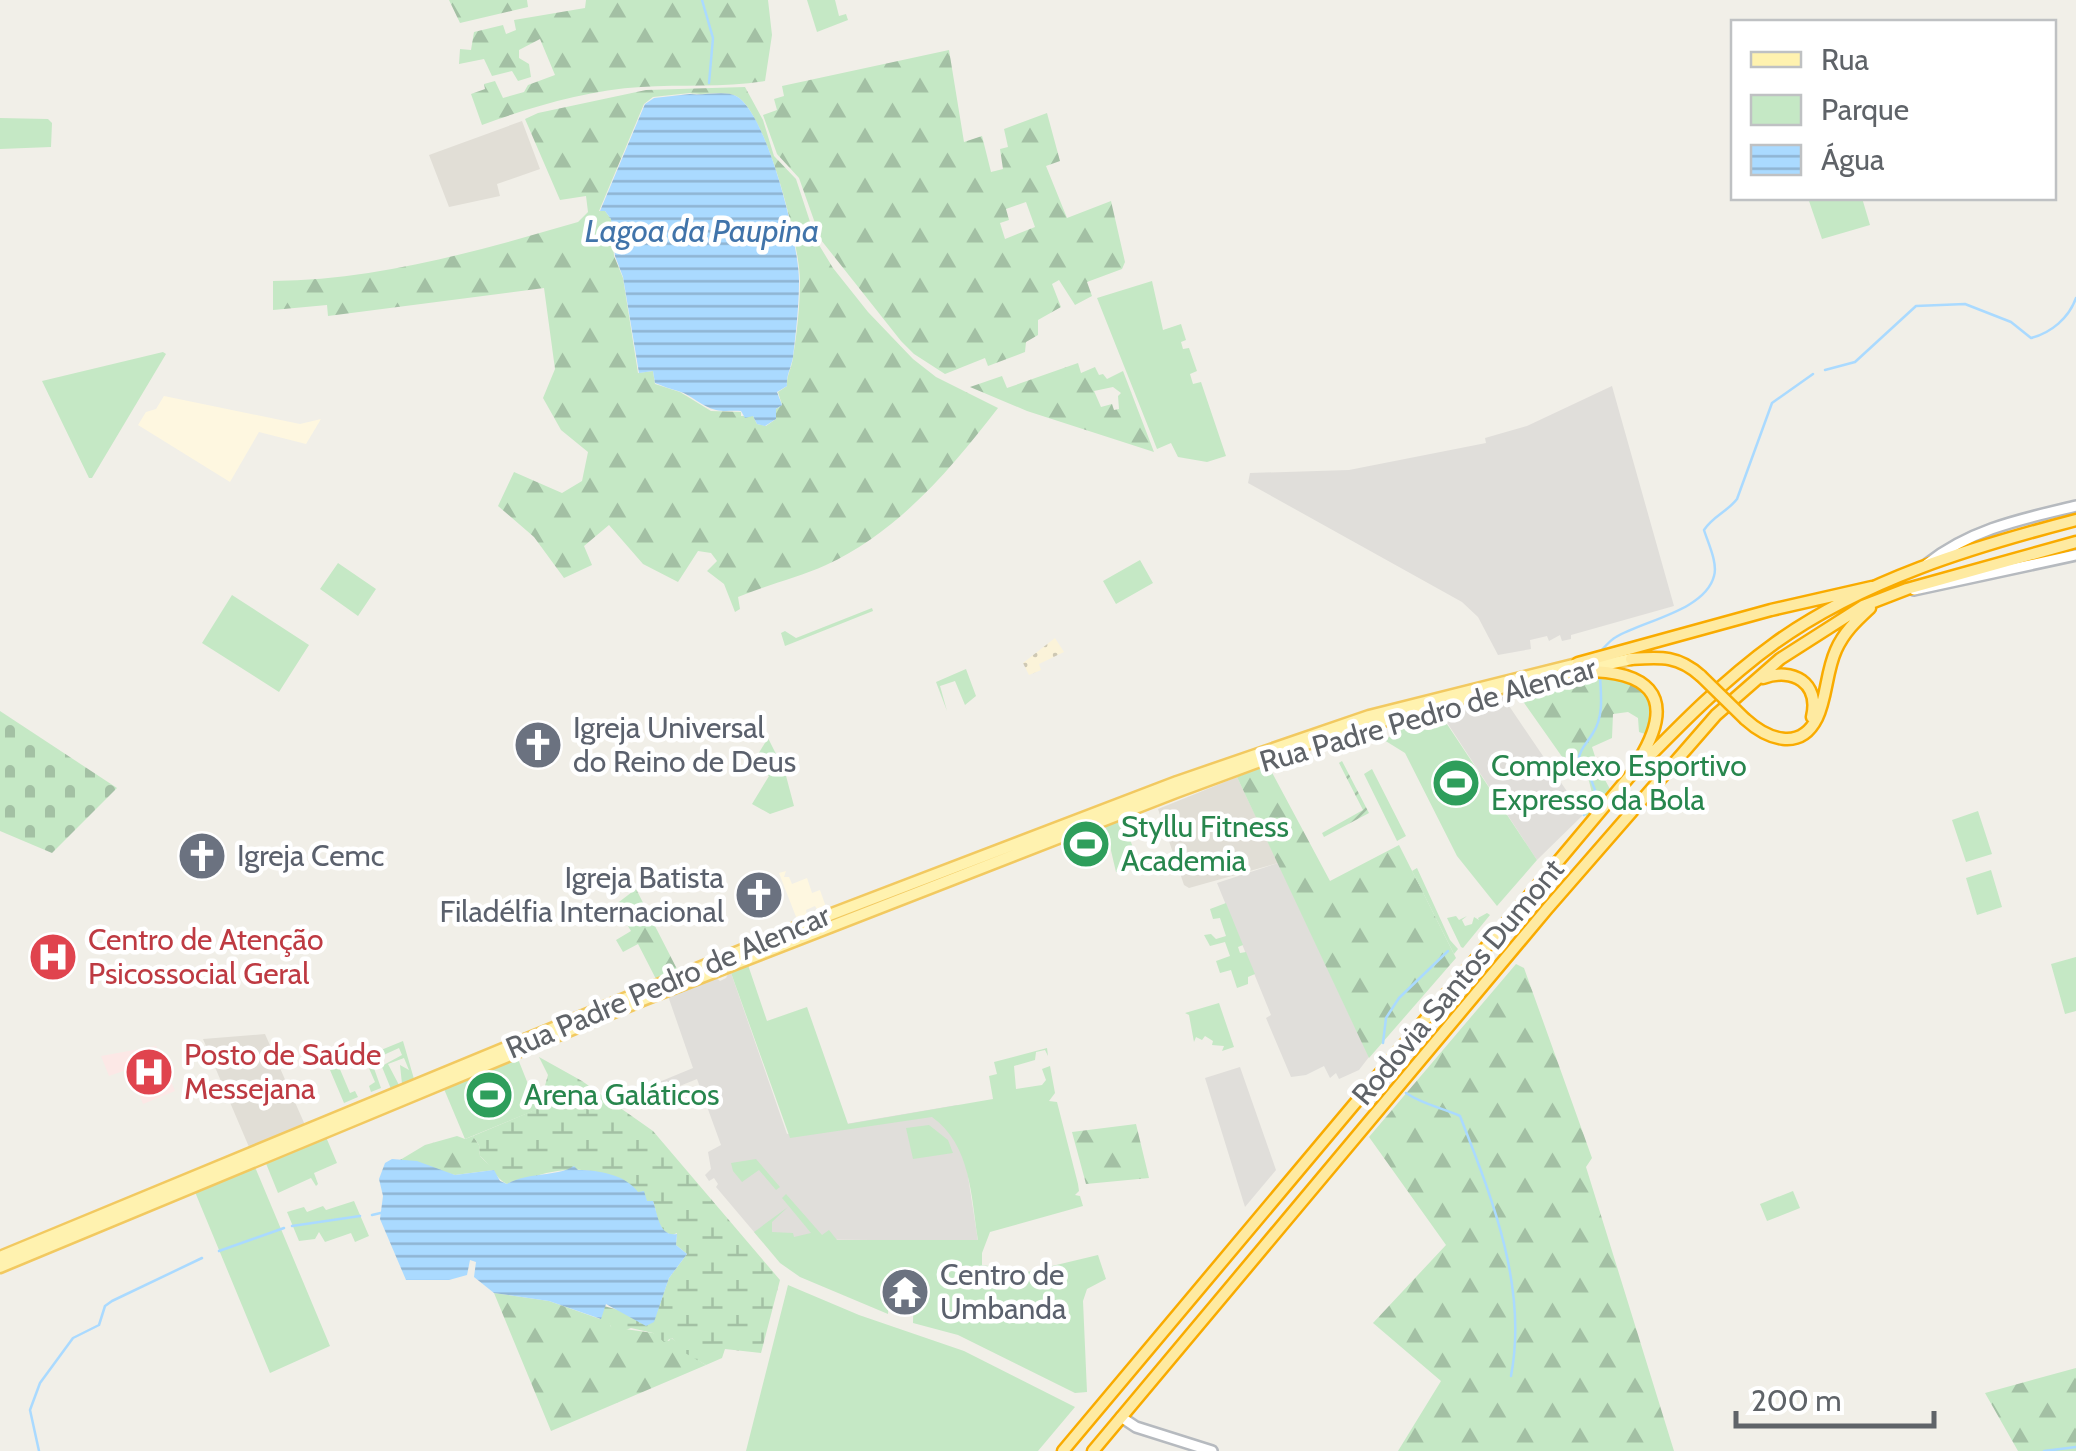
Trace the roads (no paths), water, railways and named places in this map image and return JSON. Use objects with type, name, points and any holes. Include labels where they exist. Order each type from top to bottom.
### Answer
[{"type":"highway","name":"Rodovia Santos Dumont","points":[[1064,1451],[1630,778],[1707,698],[1774,644],[1873,587],[1976,546],[2076,520]]},
{"type":"highway","name":"Rodovia Santos Dumont","points":[[1093,1451],[1681,751],[1752,682],[1811,637],[1872,602],[2038,551],[2076,548]]},
{"type":"highway","points":[[1577,667],[1770,610],[1873,587]]},
{"type":"highway","points":[[1631,659],[1670,657],[1690,666],[1760,732],[1779,740],[1794,738],[1809,727],[1819,711],[1830,664],[1840,642],[1872,602]]},
{"type":"highway","points":[[1577,667],[1625,674],[1650,693],[1656,714],[1655,730],[1630,778]]},
{"type":"highway","points":[[1752,682],[1780,672],[1801,679],[1814,699],[1809,727]]},
{"type":"main road","points":[[1926,564],[1980,532],[2076,506]]},
{"type":"main road","points":[[1907,589],[1939,587],[2076,548]]},
{"type":"main road","name":"Rua Padre Pedro de Alencar","points":[[0,1266],[713,967],[1273,751],[1371,720],[1577,667],[1631,659]]},
{"type":"main road","name":"Rua Padre Pedro de Alencar","points":[[0,1257],[380,1106]]},
{"type":"main road","points":[[1121,1417],[1136,1427],[1212,1451]]},
{"type":"water","name":"Lagoa da Paupina","points":[[731,94],[748,107],[770,152],[794,239],[799,281],[793,357],[787,386],[777,392],[782,405],[776,409],[776,419],[765,426],[757,424],[753,416],[745,418],[741,411],[711,408],[655,383],[653,371],[639,373],[611,219],[600,211],[645,104],[654,98]]},
{"type":"water","points":[[392,1159],[417,1161],[455,1175],[494,1170],[500,1181],[507,1184],[574,1166],[611,1175],[627,1181],[638,1192],[644,1191],[647,1201],[653,1201],[663,1229],[677,1234],[676,1245],[687,1254],[669,1278],[654,1322],[646,1326],[606,1304],[601,1319],[549,1301],[494,1293],[474,1277],[476,1262],[470,1260],[467,1275],[449,1280],[406,1280],[380,1219],[383,1196],[379,1179],[385,1163]]},
{"type":"waterway","points":[[702,0],[713,38],[709,83]]},
{"type":"waterway","points":[[1825,370],[1855,362],[1916,306],[1965,304],[2011,322],[2031,338],[2058,324],[2076,298]]},
{"type":"waterway","points":[[1599,653],[1614,638],[1671,614],[1699,598],[1708,588],[1715,565],[1704,530],[1737,499],[1772,403],[1813,374]]},
{"type":"waterway","points":[[1584,815],[1595,790],[1589,774],[1578,762],[1599,720],[1600,676]]},
{"type":"waterway","points":[[1383,1043],[1386,1018],[1399,998],[1448,951]]},
{"type":"waterway","points":[[1406,1093],[1460,1116],[1484,1179],[1511,1276],[1515,1309],[1511,1376]]},
{"type":"waterway","points":[[372,1215],[385,1212]]},
{"type":"waterway","points":[[292,1226],[360,1216]]},
{"type":"waterway","points":[[219,1251],[284,1228]]},
{"type":"waterway","points":[[39,1451],[30,1410],[40,1383],[73,1338],[99,1325],[105,1306],[112,1301],[202,1258]]},
{"type":"waterway","points":[[2044,1451],[2076,1447]]},
{"type":"place","name":"Igreja Universal do Reino de Deus","points":[[538,745]]},
{"type":"place","name":"Complexo Esportivo Expresso da Bola","points":[[1456,783]]},
{"type":"place","name":"Styllu Fitness Academia","points":[[1086,844]]},
{"type":"place","name":"Igreja Cemc","points":[[202,856]]},
{"type":"place","name":"Igreja Batista Filadélfia Internacional","points":[[759,895]]},
{"type":"place","name":"Centro de Atenção Psicossocial Geral","points":[[53,957]]},
{"type":"place","name":"Posto de Saúde Messejana","points":[[149,1072]]},
{"type":"place","name":"Arena Galáticos","points":[[489,1095]]},
{"type":"place","name":"Centro de Umbanda","points":[[905,1292]]}]
